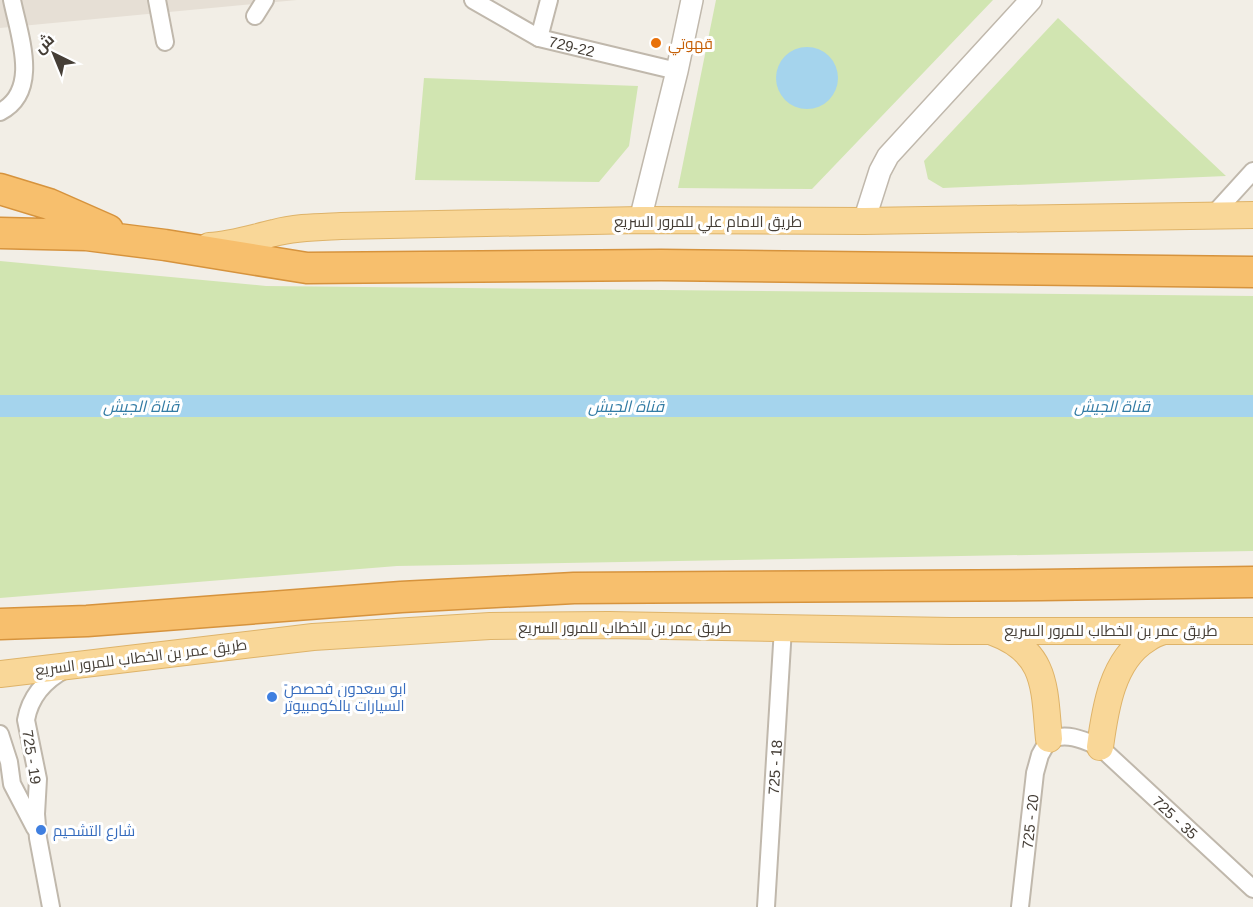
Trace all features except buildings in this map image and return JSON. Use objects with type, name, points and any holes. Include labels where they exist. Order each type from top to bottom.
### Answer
[{"type":"highway","points":[[0,189],[49,204],[132,240]]},
{"type":"highway","name":"طريق الامام علي للمرور السريع","points":[[0,233],[86,235],[132,240],[307,268],[661,265],[1253,272]]},
{"type":"highway","points":[[0,624],[87,621],[412,596],[574,588],[1253,582]]},
{"type":"main road","name":"طريق الامام علي للمرور السريع","points":[[165,245],[221,245],[243,242],[275,232],[331,226],[640,220],[864,221],[1253,215]]},
{"type":"main road","name":"طريق عمر بن الخطاب للمرور السريع","points":[[0,674],[313,637],[431,629],[550,625],[987,630],[1253,630]]},
{"type":"main road","points":[[987,630],[1012,639],[1036,665],[1047,699],[1049,739]]},
{"type":"main road","points":[[1100,747],[1104,720],[1119,670],[1130,653],[1146,639],[1165,631]]},
{"type":"street","points":[[0,112],[8,108],[20,92],[25,67],[12,0]]},
{"type":"street","points":[[157,0],[165,42]]},
{"type":"street","points":[[255,16],[265,0]]},
{"type":"street","name":"729-22","points":[[473,0],[539,38],[677,71]]},
{"type":"street","points":[[539,38],[549,0]]},
{"type":"street","points":[[640,220],[692,0]]},
{"type":"street","points":[[864,221],[880,171],[888,156],[1031,0]]},
{"type":"street","points":[[1213,215],[1253,171]]},
{"type":"street","name":"725 - 18","points":[[766,907],[783,628]]},
{"type":"street","name":"725 - 19","points":[[51,907],[38,838],[36,814],[38,779],[27,729],[28,711],[44,685],[63,670],[78,664]]},
{"type":"street","name":"725 - 19","points":[[0,734],[4,763],[38,838]]},
{"type":"street","points":[[1049,739],[1062,735],[1082,739],[1100,747]]},
{"type":"street","name":"725 - 20","points":[[1020,907],[1032,788],[1040,755],[1049,739]]},
{"type":"street","name":"725 - 35","points":[[1100,747],[1253,889]]},
{"type":"shaded area","points":[[0,0],[297,0],[0,28]]},
{"type":"green space","points":[[716,0],[993,0],[812,189],[678,188]]},
{"type":"green space","points":[[1058,18],[1226,176],[943,188],[928,179],[924,161]]},
{"type":"green space","points":[[424,78],[638,86],[629,146],[599,182],[415,180]]},
{"type":"green space","points":[[0,261],[266,286],[1253,296],[1253,551],[397,566],[0,598]]},
{"type":"water","points":[[801,47],[813,47],[829,56],[836,66],[838,78],[836,90],[829,100],[813,109],[801,109],[790,104],[781,95],[776,84],[776,72],[781,61],[790,52]]},
{"type":"waterway","name":"قناة الجيش","points":[[0,406],[1253,406]]},
{"type":"place","name":"قهوتي","points":[[656,43]]},
{"type":"place","name":"ًابو سعدون فحصص السيارات بالكومبيوتر","points":[[272,697]]},
{"type":"place","name":"شارع التشحيم","points":[[41,830]]}]
